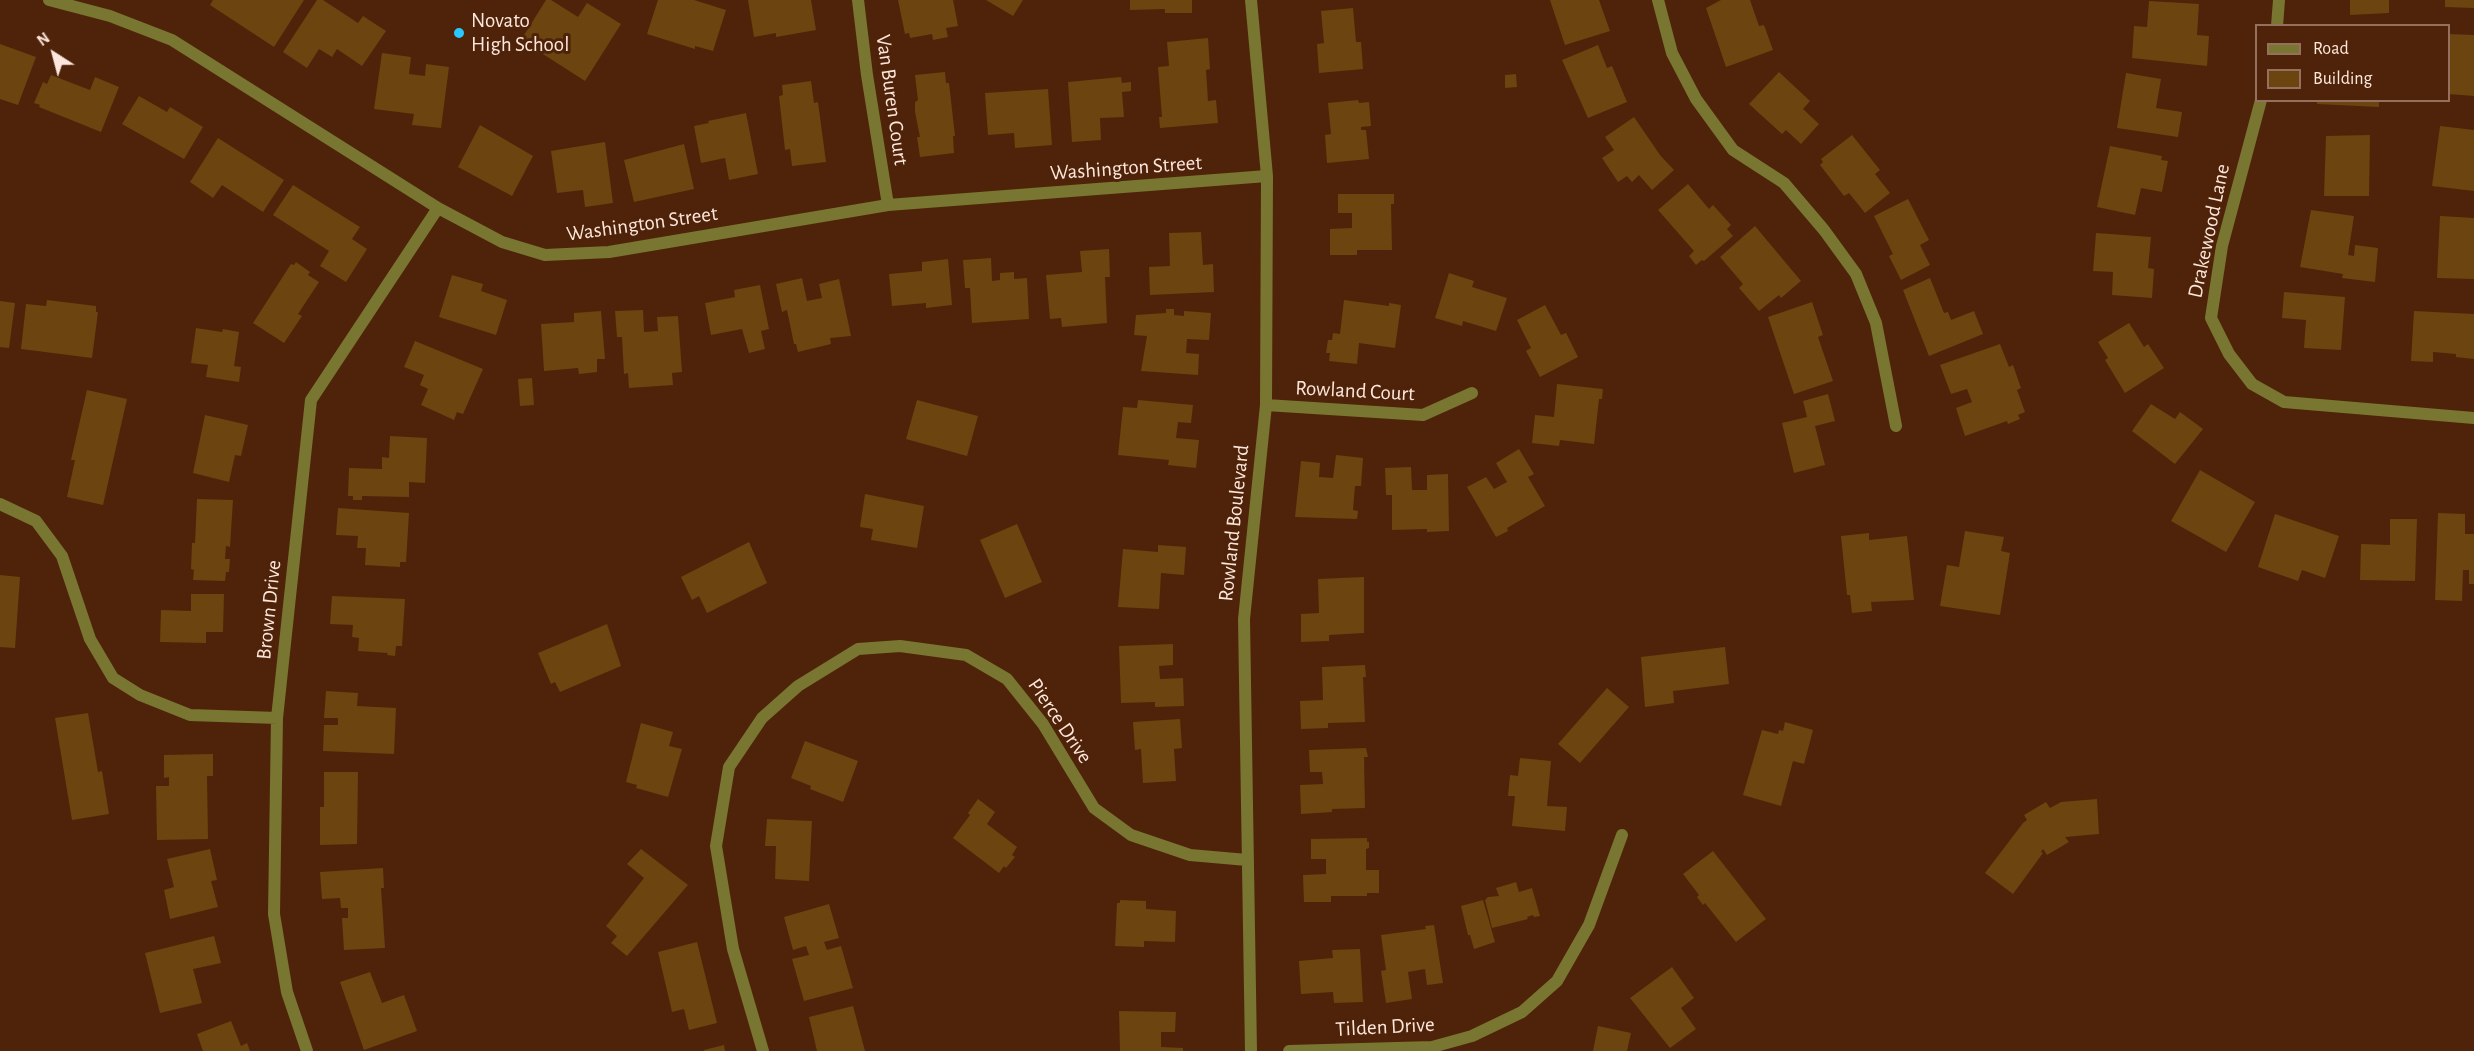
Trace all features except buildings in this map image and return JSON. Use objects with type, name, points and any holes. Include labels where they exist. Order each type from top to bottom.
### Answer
[{"type":"street","name":"Washington Street","points":[[49,0],[110,16],[172,40],[438,208],[502,243],[545,255],[609,252],[888,205],[1267,176]]},
{"type":"street","name":"Van Buren Court","points":[[858,0],[867,75],[888,205]]},
{"type":"street","name":"Rowland Boulevard","points":[[1251,0],[1267,176],[1266,405],[1244,619],[1251,1051]]},
{"type":"street","points":[[1658,0],[1672,53],[1696,99],[1708,116],[1733,150],[1784,183],[1824,230],[1856,274],[1876,323],[1896,426]]},
{"type":"street","points":[[2277,24],[2279,0]]},
{"type":"street","name":"Drakewood Lane","points":[[2260,102],[2222,246],[2211,318],[2229,354],[2252,384],[2284,402],[2474,418]]},
{"type":"street","name":"Brown Drive","points":[[307,1051],[287,992],[274,914],[278,718],[311,400],[438,208]]},
{"type":"street","name":"Rowland Court","points":[[1266,405],[1423,415],[1472,393]]},
{"type":"street","points":[[0,504],[36,521],[62,556],[90,639],[113,678],[140,695],[190,715],[278,718]]},
{"type":"street","name":"Pierce Drive","points":[[763,1051],[733,949],[716,846],[729,767],[762,718],[798,686],[858,649],[900,646],[966,655],[1007,679],[1043,724],[1094,808],[1131,835],[1190,855],[1247,860]]},
{"type":"street","name":"Tilden Drive","points":[[1289,1051],[1432,1047],[1472,1036],[1522,1012],[1557,981],[1589,925],[1622,835]]},
{"type":"place","name":"Novato High School","points":[[459,33]]}]
